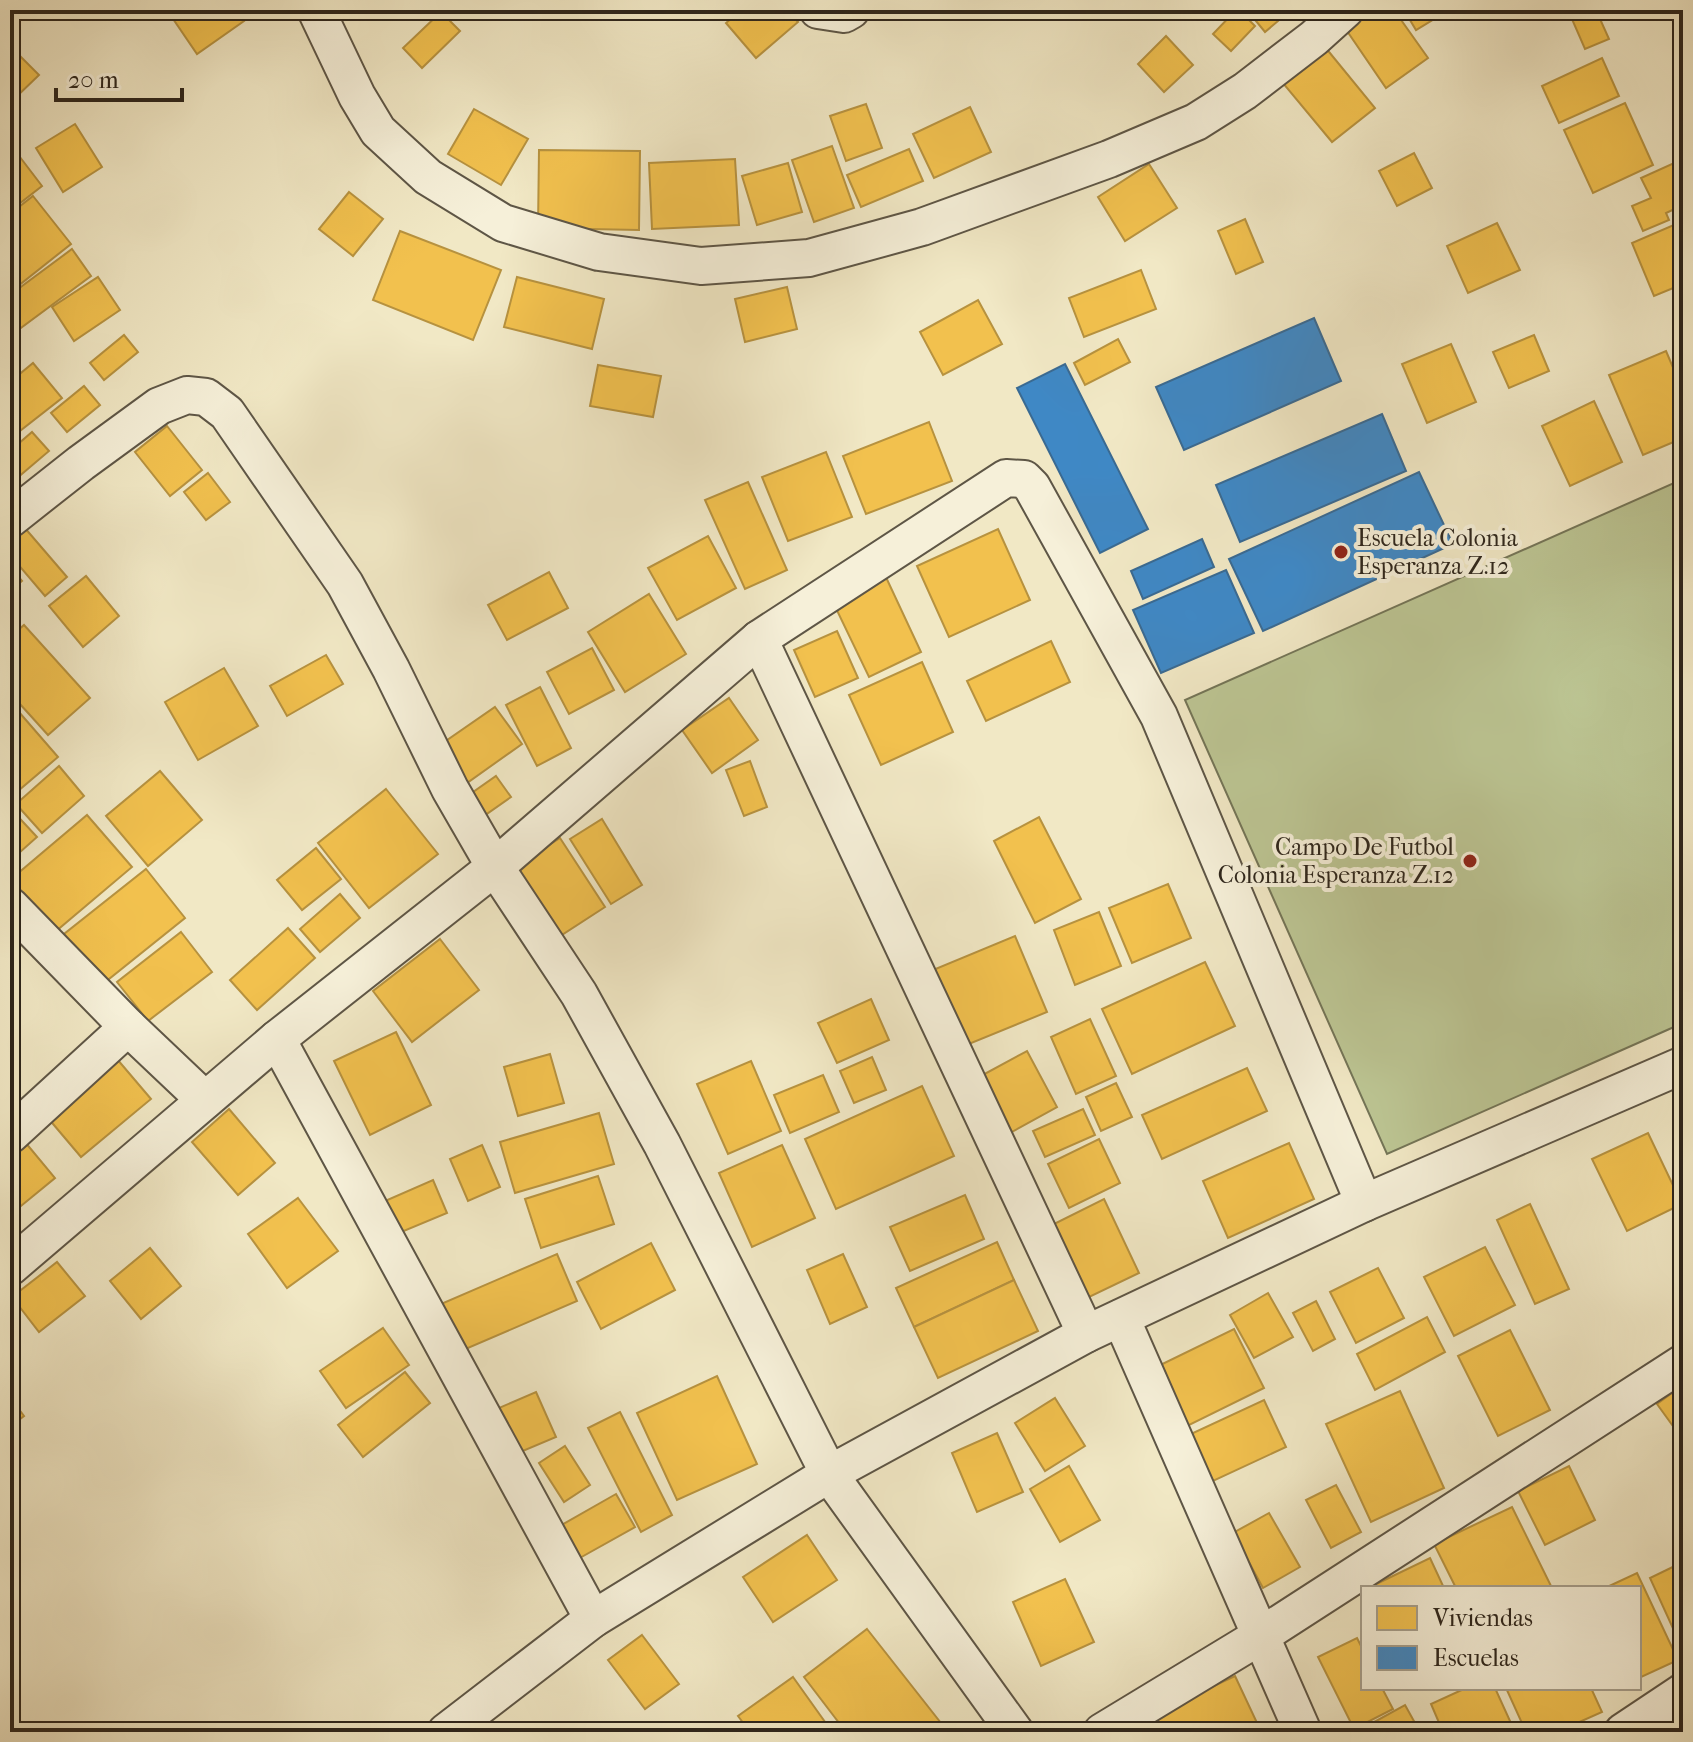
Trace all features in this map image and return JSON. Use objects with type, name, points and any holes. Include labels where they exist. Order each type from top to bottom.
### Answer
[{"type":"street","points":[[316,10],[357,96],[378,131],[428,177],[503,223],[599,252],[701,266],[809,258],[922,227],[1109,159],[1196,122],[1245,91],[1345,10]]},
{"type":"street","points":[[818,10],[844,14],[851,10]]},
{"type":"street","points":[[10,519],[159,406],[187,395],[206,397],[227,413],[345,584],[450,789],[495,867],[579,994],[662,1144],[829,1474],[1015,1732]]},
{"type":"street","points":[[10,1267],[277,1039],[495,867],[759,639],[1006,478],[1024,479],[1032,487],[1159,716],[1364,1203]]},
{"type":"street","points":[[759,639],[1086,1334]]},
{"type":"street","points":[[10,906],[128,1027],[205,1100]]},
{"type":"street","points":[[10,1135],[128,1027]]},
{"type":"street","points":[[277,1039],[593,1619]]},
{"type":"street","points":[[446,1732],[593,1619],[829,1474],[1086,1334],[1364,1203],[1683,1065]]},
{"type":"street","points":[[1121,1318],[1303,1732]]},
{"type":"street","points":[[1102,1732],[1262,1635],[1683,1363]]},
{"type":"street","points":[[1623,1732],[1683,1692]]},
{"type":"green space","name":"Campo De Futbol Colonia Esperanza Z.12","points":[[1683,479],[1683,1023],[1387,1154],[1185,700]]},
{"type":"building: Viviendas","points":[[167,10],[236,10],[244,21],[197,54]]},
{"type":"building: Viviendas","points":[[741,10],[787,10],[798,22],[756,58],[726,23]]},
{"type":"building: Viviendas","points":[[1236,10],[1255,26],[1231,51],[1213,34]]},
{"type":"building: Viviendas","points":[[1247,10],[1291,10],[1265,32]]},
{"type":"building: Viviendas","points":[[1371,10],[1394,10],[1428,58],[1386,88],[1345,28]]},
{"type":"building: Viviendas","points":[[1404,10],[1449,10],[1416,30]]},
{"type":"building: Viviendas","points":[[1568,10],[1596,10],[1609,39],[1585,49]]},
{"type":"building: Viviendas","points":[[441,12],[460,31],[422,68],[403,48]]},
{"type":"building: Viviendas","points":[[1166,36],[1193,65],[1164,92],[1138,64]]},
{"type":"building: Viviendas","points":[[10,46],[39,75],[13,100],[10,97]]},
{"type":"building: Viviendas","points":[[1325,47],[1375,108],[1332,142],[1282,82]]},
{"type":"building: Viviendas","points":[[1602,58],[1619,96],[1559,123],[1542,86]]},
{"type":"building: Viviendas","points":[[1625,103],[1653,165],[1593,193],[1564,130]]},
{"type":"building: Viviendas","points":[[866,104],[882,148],[846,161],[830,116]]},
{"type":"building: Viviendas","points":[[970,107],[991,152],[934,178],[913,134]]},
{"type":"building: Viviendas","points":[[474,109],[528,139],[501,185],[448,154]]},
{"type":"building: Viviendas","points":[[75,124],[102,167],[63,192],[36,148]]},
{"type":"building: Viviendas","points":[[10,144],[42,186],[10,211]]},
{"type":"building: Viviendas","points":[[832,146],[854,208],[814,222],[792,160]]},
{"type":"building: Viviendas","points":[[909,149],[923,181],[861,207],[847,175]]},
{"type":"building: Viviendas","points":[[539,150],[640,151],[639,230],[538,228]]},
{"type":"building: Viviendas","points":[[1414,153],[1432,188],[1397,206],[1379,171]]},
{"type":"building: Viviendas","points":[[735,159],[739,225],[652,229],[649,163]]},
{"type":"building: Viviendas","points":[[1683,159],[1683,205],[1666,213],[1669,220],[1643,231],[1632,206],[1651,198],[1641,178]]},
{"type":"building: Viviendas","points":[[788,163],[802,212],[757,225],[742,176]]},
{"type":"building: Viviendas","points":[[1149,164],[1177,208],[1125,241],[1098,197]]},
{"type":"building: Viviendas","points":[[349,192],[383,219],[353,256],[319,229]]},
{"type":"building: Viviendas","points":[[33,196],[71,244],[18,286],[10,276],[10,214]]},
{"type":"building: Viviendas","points":[[1245,219],[1263,262],[1236,274],[1218,231]]},
{"type":"building: Viviendas","points":[[1683,221],[1683,284],[1654,296],[1632,243]]},
{"type":"building: Viviendas","points":[[1497,223],[1520,270],[1468,293],[1447,246]]},
{"type":"building: Viviendas","points":[[400,231],[501,270],[473,340],[373,300]]},
{"type":"building: Viviendas","points":[[72,249],[91,276],[10,336],[10,295]]},
{"type":"building: Viviendas","points":[[1141,270],[1156,309],[1084,337],[1069,298]]},
{"type":"building: Viviendas","points":[[98,277],[120,310],[74,341],[52,307]]},
{"type":"building: Viviendas","points":[[517,277],[604,299],[592,349],[504,327]]},
{"type":"building: Viviendas","points":[[787,287],[797,329],[745,342],[735,299]]},
{"type":"building: Viviendas","points":[[978,300],[1002,344],[943,375],[920,332]]},
{"type":"building: Viviendas","points":[[124,335],[138,352],[104,380],[90,363]]},
{"type":"building: Viviendas","points":[[1534,335],[1549,371],[1509,388],[1493,352]]},
{"type":"building: Viviendas","points":[[1118,339],[1130,362],[1085,385],[1074,363]]},
{"type":"building: Viviendas","points":[[1451,344],[1476,402],[1427,423],[1402,364]]},
{"type":"building: Viviendas","points":[[1666,351],[1683,391],[1683,438],[1643,455],[1609,375]]},
{"type":"building: Viviendas","points":[[33,363],[62,398],[16,434],[10,426],[10,382]]},
{"type":"building: Viviendas","points":[[598,365],[661,376],[653,417],[590,406]]},
{"type":"building: Viviendas","points":[[84,386],[100,405],[67,432],[51,413]]},
{"type":"building: Viviendas","points":[[1594,401],[1622,462],[1570,486],[1542,426]]},
{"type":"building: Viviendas","points":[[929,422],[952,481],[866,514],[843,456]]},
{"type":"building: Viviendas","points":[[167,426],[202,470],[170,496],[135,452]]},
{"type":"building: Viviendas","points":[[32,432],[49,451],[10,484],[10,451]]},
{"type":"building: Viviendas","points":[[826,452],[852,517],[788,541],[762,477]]},
{"type":"building: Viviendas","points":[[208,473],[230,502],[206,520],[184,492]]},
{"type":"building: Viviendas","points":[[748,482],[787,570],[745,589],[705,500]]},
{"type":"building: Viviendas","points":[[24,527],[67,577],[45,596],[10,555],[10,539]]},
{"type":"building: Viviendas","points":[[998,529],[1030,600],[949,637],[917,566]]},
{"type":"building: Viviendas","points":[[708,536],[736,588],[677,620],[648,568]]},
{"type":"building: Viviendas","points":[[10,567],[22,581],[10,591]]},
{"type":"building: Viviendas","points":[[549,572],[568,608],[507,640],[488,605]]},
{"type":"building: Viviendas","points":[[884,573],[921,652],[869,677],[831,598]]},
{"type":"building: Viviendas","points":[[86,576],[119,616],[83,647],[49,606]]},
{"type":"building: Viviendas","points":[[649,594],[686,654],[625,692],[588,632]]},
{"type":"building: Viviendas","points":[[24,625],[90,698],[48,735],[10,693],[10,637]]},
{"type":"building: Viviendas","points":[[837,631],[858,678],[815,697],[794,650]]},
{"type":"building: Viviendas","points":[[1051,641],[1070,682],[986,721],[967,681]]},
{"type":"building: Viviendas","points":[[592,648],[614,690],[569,714],[547,672]]},
{"type":"building: Viviendas","points":[[326,655],[343,684],[287,716],[270,686]]},
{"type":"building: Viviendas","points":[[922,662],[953,732],[881,765],[849,695]]},
{"type":"building: Viviendas","points":[[224,668],[258,726],[198,760],[165,702]]},
{"type":"building: Viviendas","points":[[540,687],[571,748],[537,766],[506,705]]},
{"type":"building: Viviendas","points":[[729,698],[758,740],[712,773],[682,730]]},
{"type":"building: Viviendas","points":[[12,704],[58,757],[18,791],[10,781]]},
{"type":"building: Viviendas","points":[[495,707],[522,744],[467,783],[440,745]]},
{"type":"building: Viviendas","points":[[750,761],[767,807],[744,816],[726,770]]},
{"type":"building: Viviendas","points":[[59,766],[84,796],[42,833],[16,804]]},
{"type":"building: Viviendas","points":[[160,771],[202,820],[148,866],[106,816]]},
{"type":"building: Viviendas","points":[[496,776],[511,797],[481,818],[466,797]]},
{"type":"building: Viviendas","points":[[386,789],[438,854],[369,908],[318,843]]},
{"type":"building: Viviendas","points":[[10,808],[37,837],[10,861]]},
{"type":"building: Viviendas","points":[[87,815],[132,867],[49,937],[10,892],[10,880]]},
{"type":"building: Viviendas","points":[[1039,817],[1081,899],[1035,923],[994,841]]},
{"type":"building: Viviendas","points":[[602,819],[642,885],[611,904],[570,839]]},
{"type":"building: Viviendas","points":[[560,838],[605,907],[554,940],[509,871]]},
{"type":"building: Viviendas","points":[[316,848],[341,879],[302,910],[277,880]]},
{"type":"building: Viviendas","points":[[146,869],[185,918],[99,987],[59,938]]},
{"type":"building: Viviendas","points":[[1168,884],[1191,938],[1132,963],[1109,908]]},
{"type":"building: Viviendas","points":[[340,894],[360,918],[320,952],[300,929]]},
{"type":"building: Viviendas","points":[[1099,912],[1121,966],[1075,985],[1054,930]]},
{"type":"building: Viviendas","points":[[288,928],[315,958],[257,1010],[230,980]]},
{"type":"building: Viviendas","points":[[181,932],[212,972],[148,1021],[117,982]]},
{"type":"building: Viviendas","points":[[1015,936],[1047,1012],[964,1046],[933,970]]},
{"type":"building: Viviendas","points":[[440,939],[479,990],[412,1042],[373,991]]},
{"type":"building: Viviendas","points":[[1205,962],[1235,1026],[1132,1074],[1102,1009]]},
{"type":"building: Viviendas","points":[[871,999],[889,1040],[837,1063],[818,1023]]},
{"type":"building: Viviendas","points":[[1090,1019],[1116,1076],[1076,1094],[1051,1037]]},
{"type":"building: Viviendas","points":[[396,1032],[431,1105],[370,1135],[334,1061]]},
{"type":"building: Viviendas","points":[[1027,1051],[1057,1107],[1010,1133],[979,1077]]},
{"type":"building: Viviendas","points":[[550,1054],[564,1103],[518,1116],[504,1067]]},
{"type":"building: Viviendas","points":[[872,1057],[886,1090],[854,1103],[840,1071]]},
{"type":"building: Viviendas","points":[[117,1059],[151,1099],[81,1157],[48,1118]]},
{"type":"building: Viviendas","points":[[751,1061],[781,1131],[728,1154],[697,1084]]},
{"type":"building: Viviendas","points":[[1247,1068],[1267,1111],[1162,1159],[1142,1115]]},
{"type":"building: Viviendas","points":[[823,1075],[839,1112],[790,1133],[774,1095]]},
{"type":"building: Viviendas","points":[[1116,1083],[1132,1117],[1101,1131],[1086,1097]]},
{"type":"building: Viviendas","points":[[922,1086],[954,1156],[836,1209],[805,1139]]},
{"type":"building: Viviendas","points":[[229,1109],[275,1163],[238,1195],[192,1142]]},
{"type":"building: Viviendas","points":[[1083,1109],[1095,1135],[1045,1157],[1033,1131]]},
{"type":"building: Viviendas","points":[[599,1113],[614,1164],[515,1193],[500,1142]]},
{"type":"building: Viviendas","points":[[1648,1133],[1682,1204],[1627,1231],[1592,1159]]},
{"type":"building: Viviendas","points":[[1099,1139],[1120,1183],[1069,1208],[1048,1164]]},
{"type":"building: Viviendas","points":[[25,1142],[55,1178],[10,1215],[10,1154]]},
{"type":"building: Viviendas","points":[[1289,1143],[1314,1199],[1228,1238],[1203,1181]]},
{"type":"building: Viviendas","points":[[482,1145],[500,1187],[468,1201],[450,1159]]},
{"type":"building: Viviendas","points":[[782,1145],[815,1218],[752,1247],[719,1173]]},
{"type":"building: Viviendas","points":[[598,1176],[614,1224],[541,1248],[525,1199]]},
{"type":"building: Viviendas","points":[[433,1180],[447,1213],[399,1233],[385,1201]]},
{"type":"building: Viviendas","points":[[965,1195],[984,1239],[910,1271],[890,1227]]},
{"type":"building: Viviendas","points":[[298,1198],[338,1251],[287,1288],[248,1234]]},
{"type":"building: Viviendas","points":[[1104,1199],[1139,1273],[1085,1299],[1050,1226]]},
{"type":"building: Viviendas","points":[[1530,1204],[1569,1289],[1535,1304],[1497,1220]]},
{"type":"building: Viviendas","points":[[997,1242],[1014,1280],[914,1327],[896,1288]]},
{"type":"building: Viviendas","points":[[651,1243],[675,1290],[601,1329],[577,1282]]},
{"type":"building: Viviendas","points":[[1485,1247],[1515,1305],[1454,1336],[1424,1277]]},
{"type":"building: Viviendas","points":[[150,1248],[181,1286],[141,1319],[110,1281]]},
{"type":"building: Viviendas","points":[[557,1254],[577,1301],[461,1351],[441,1304]]},
{"type":"building: Viviendas","points":[[843,1254],[867,1307],[830,1324],[807,1270]]},
{"type":"building: Viviendas","points":[[57,1262],[85,1296],[39,1332],[12,1297]]},
{"type":"building: Viviendas","points":[[1378,1268],[1404,1318],[1356,1343],[1330,1292]]},
{"type":"building: Viviendas","points":[[1014,1280],[1038,1331],[938,1378],[914,1327]]},
{"type":"building: Viviendas","points":[[1268,1293],[1293,1337],[1254,1358],[1230,1315]]},
{"type":"building: Viviendas","points":[[1316,1301],[1335,1339],[1313,1351],[1293,1313]]},
{"type":"building: Viviendas","points":[[1427,1317],[1445,1352],[1375,1390],[1357,1354]]},
{"type":"building: Viviendas","points":[[383,1328],[409,1365],[346,1408],[320,1371]]},
{"type":"building: Viviendas","points":[[1234,1329],[1264,1388],[1177,1431],[1148,1371]]},
{"type":"building: Viviendas","points":[[1510,1330],[1550,1410],[1498,1436],[1458,1356]]},
{"type":"building: Viviendas","points":[[405,1372],[430,1403],[363,1457],[338,1425]]},
{"type":"building: Viviendas","points":[[717,1376],[757,1464],[677,1500],[637,1413]]},
{"type":"building: Viviendas","points":[[1683,1385],[1683,1440],[1657,1404]]},
{"type":"building: Viviendas","points":[[1400,1391],[1444,1488],[1371,1522],[1326,1424]]},
{"type":"building: Viviendas","points":[[536,1392],[556,1437],[511,1456],[492,1411]]},
{"type":"building: Viviendas","points":[[10,1397],[24,1416],[10,1427]]},
{"type":"building: Viviendas","points":[[1055,1398],[1085,1446],[1045,1471],[1015,1423]]},
{"type":"building: Viviendas","points":[[1264,1400],[1286,1447],[1200,1487],[1178,1440]]},
{"type":"building: Viviendas","points":[[620,1412],[672,1515],[641,1532],[588,1428]]},
{"type":"building: Viviendas","points":[[997,1433],[1023,1492],[977,1512],[952,1453]]},
{"type":"building: Viviendas","points":[[565,1446],[590,1485],[564,1502],[539,1463]]},
{"type":"building: Viviendas","points":[[1069,1466],[1100,1520],[1060,1542],[1030,1489]]},
{"type":"building: Viviendas","points":[[1569,1466],[1595,1520],[1545,1545],[1518,1491]]},
{"type":"building: Viviendas","points":[[1336,1485],[1361,1532],[1331,1548],[1306,1500]]},
{"type":"building: Viviendas","points":[[616,1494],[635,1527],[569,1564],[551,1531]]},
{"type":"building: Viviendas","points":[[1512,1507],[1551,1586],[1455,1586],[1434,1544]]},
{"type":"building: Viviendas","points":[[1269,1513],[1300,1567],[1263,1588],[1233,1533]]},
{"type":"building: Viviendas","points":[[807,1535],[837,1580],[773,1622],[743,1577]]},
{"type":"building: Viviendas","points":[[1430,1558],[1443,1586],[1372,1586]]},
{"type":"building: Viviendas","points":[[1681,1563],[1683,1632],[1676,1635],[1650,1578]]},
{"type":"building: Viviendas","points":[[1637,1573],[1678,1660],[1641,1677],[1641,1586],[1609,1586]]},
{"type":"building: Viviendas","points":[[1065,1579],[1094,1642],[1041,1666],[1013,1602]]},
{"type":"building: Viviendas","points":[[867,1629],[948,1732],[846,1732],[804,1677]]},
{"type":"building: Viviendas","points":[[642,1635],[679,1684],[645,1709],[608,1660]]},
{"type":"building: Viviendas","points":[[1357,1638],[1361,1646],[1361,1690],[1383,1690],[1393,1709],[1354,1729],[1318,1657]]},
{"type":"building: Viviendas","points":[[1235,1676],[1258,1725],[1242,1732],[1142,1732],[1137,1722]]},
{"type":"building: Viviendas","points":[[793,1677],[830,1729],[825,1732],[750,1732],[738,1716]]},
{"type":"building: Viviendas","points":[[1462,1690],[1496,1690],[1515,1732],[1443,1732],[1431,1704]]},
{"type":"building: Viviendas","points":[[1507,1690],[1592,1690],[1602,1712],[1557,1732],[1526,1732]]},
{"type":"building: Viviendas","points":[[1405,1705],[1420,1732],[1356,1732]]},
{"type":"building: Viviendas","points":[[1683,1720],[1683,1732],[1665,1732]]},
{"type":"building: Escuelas","points":[[1314,318],[1341,381],[1184,450],[1156,387]]},
{"type":"building: Escuelas","points":[[1065,364],[1148,529],[1100,553],[1017,388]]},
{"type":"building: Escuelas","name":"Escuela Colonia Esperanza Z.12","points":[[1382,414],[1406,471],[1240,542],[1216,485]]},
{"type":"building: Escuelas","name":"Escuela Colonia Esperanza Z.12","points":[[1419,472],[1453,544],[1263,631],[1229,559]]},
{"type":"building: Escuelas","points":[[1202,539],[1214,567],[1143,599],[1131,571]]},
{"type":"building: Escuelas","points":[[1226,570],[1254,633],[1161,673],[1133,610]]},
{"type":"place","name":"Escuela Colonia Esperanza Z.12","points":[[1341,552]]},
{"type":"place","name":"Campo De Futbol Colonia Esperanza Z.12","points":[[1470,861]]}]
